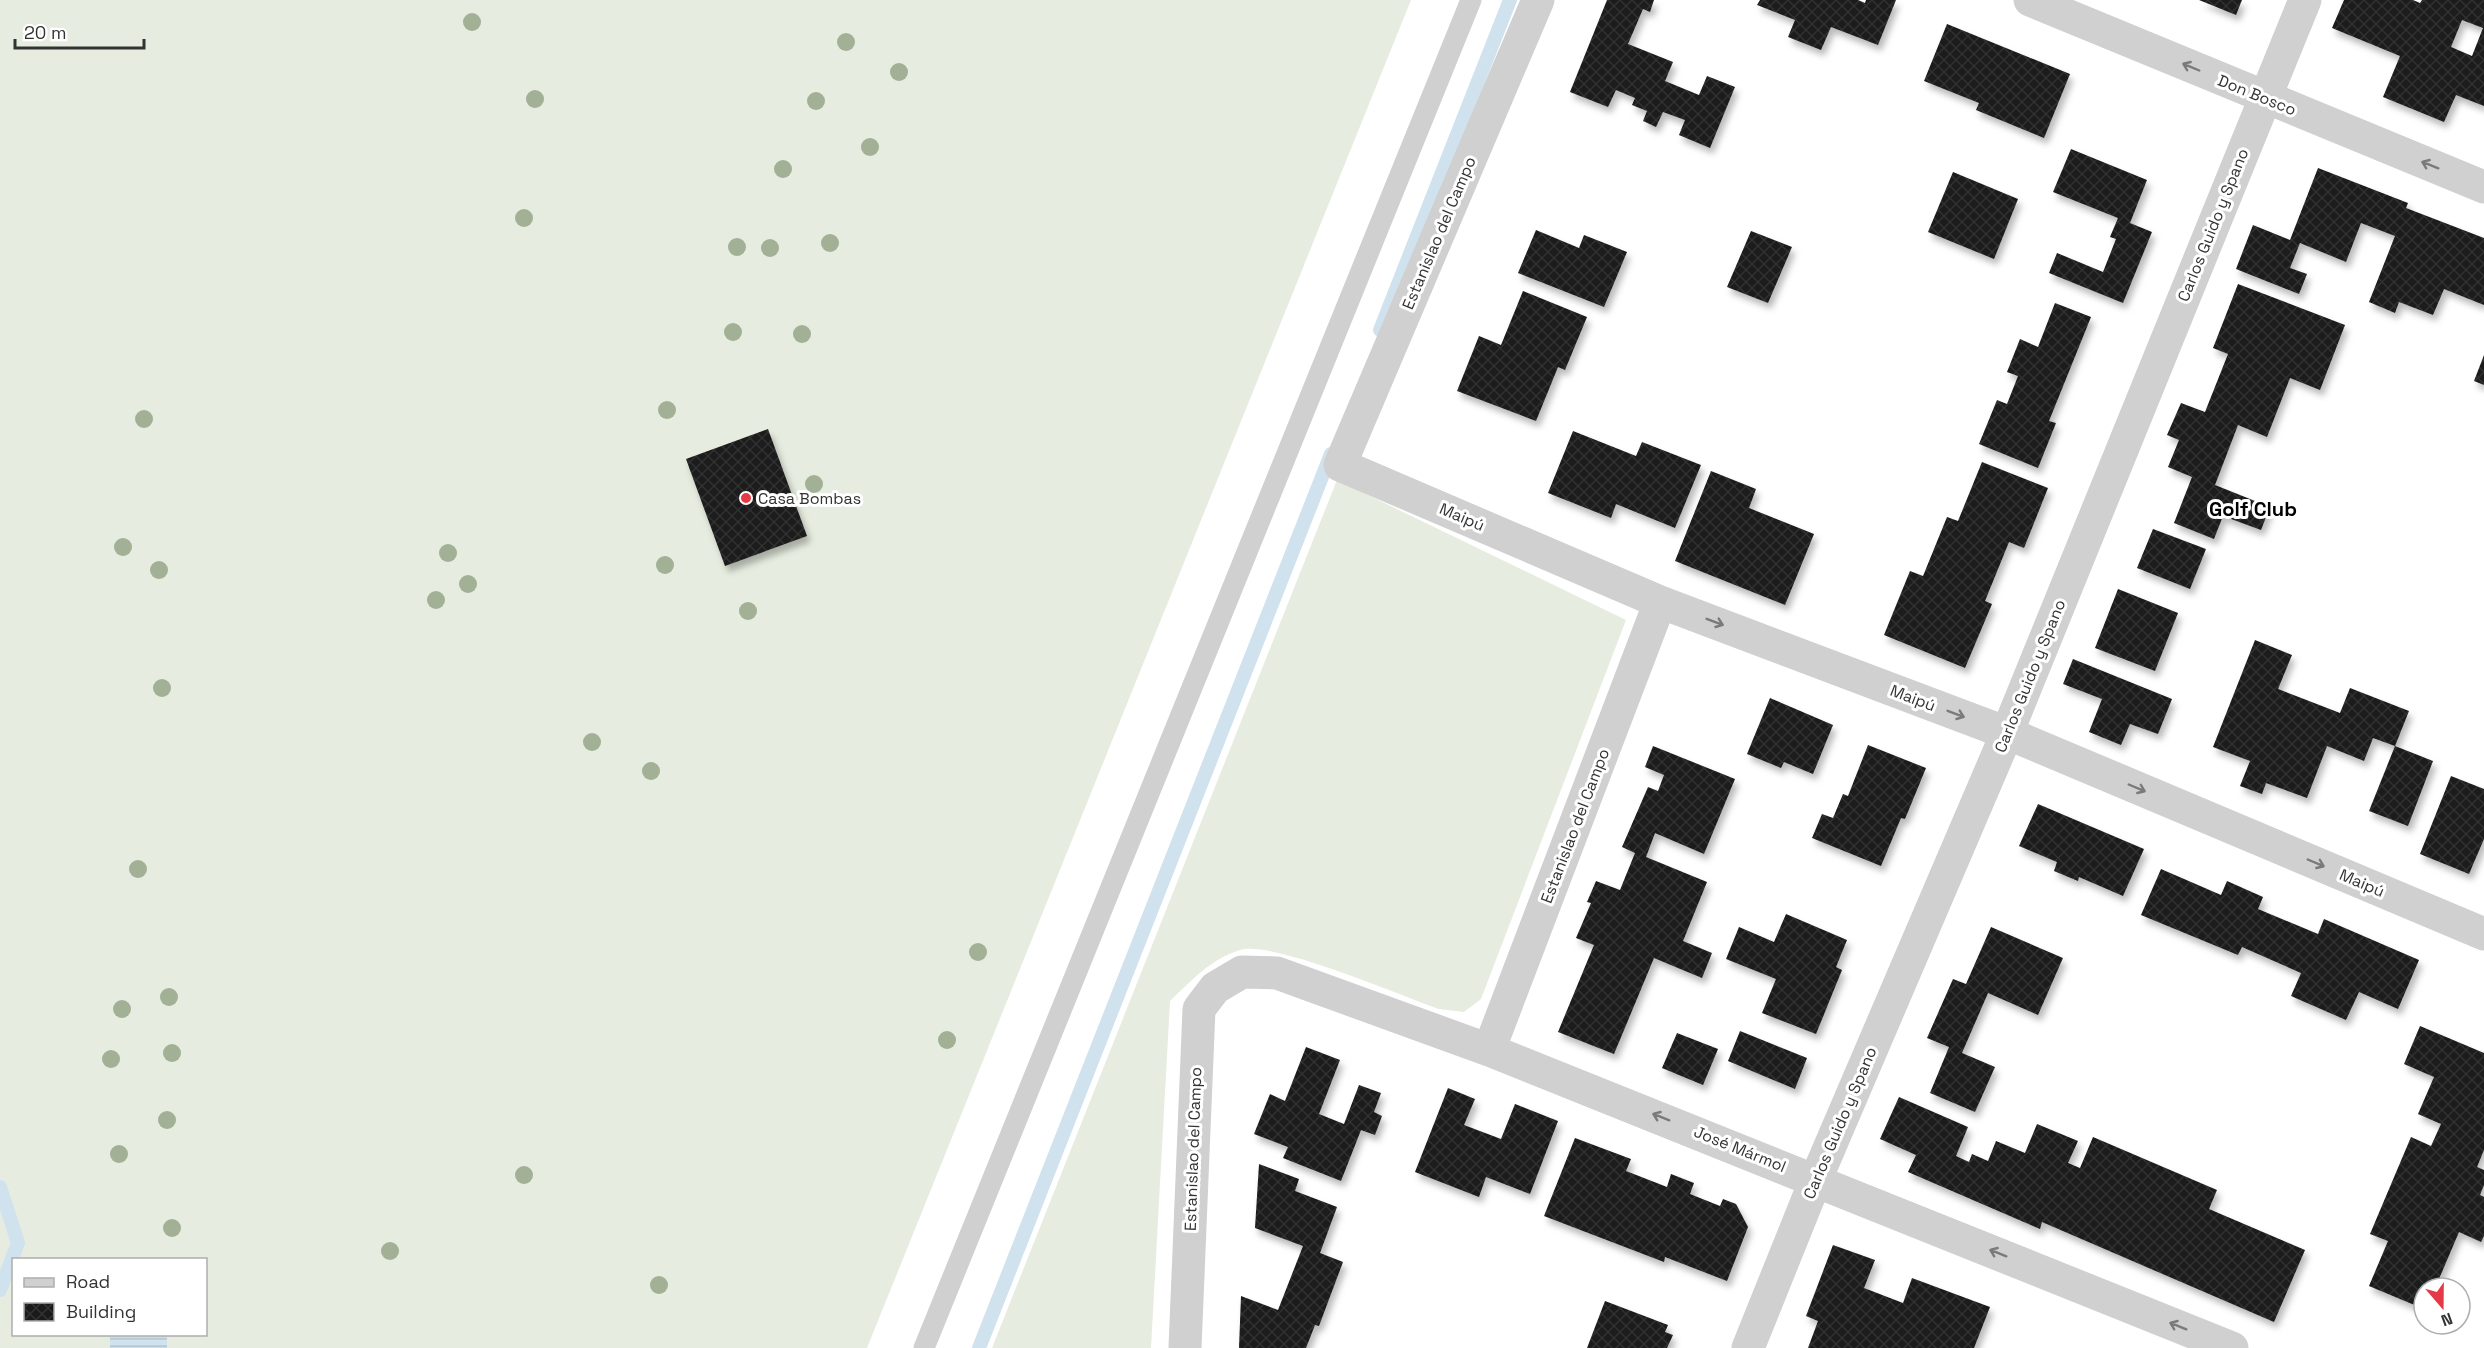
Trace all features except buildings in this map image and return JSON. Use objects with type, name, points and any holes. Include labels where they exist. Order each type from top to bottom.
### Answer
[{"type":"street","name":"Estanislao del Campo","points":[[1340,465],[1538,0]]},
{"type":"street","name":"Don Bosco","points":[[2030,0],[2484,187]]},
{"type":"street","name":"Carlos Guido y Spano","points":[[1748,1348],[1816,1179],[2007,733],[2305,0]]},
{"type":"street","name":"Maipú","points":[[1340,465],[1660,602],[2007,733],[2484,934]]},
{"type":"street","name":"Estanislao del Campo","points":[[1489,1050],[1660,602]]},
{"type":"street","name":"Estanislao del Campo","points":[[1185,1348],[1199,1009],[1215,988],[1242,972]]},
{"type":"street","name":"José Mármol","points":[[1242,972],[1277,973],[1489,1050],[1816,1179],[2232,1348]]},
{"type":"lane","points":[[924,1348],[1471,0]]},
{"type":"shaded area","points":[[0,0],[1411,0],[867,1348],[0,1348]]},
{"type":"shaded area","points":[[1337,480],[1626,620],[1481,999],[1464,1012],[1439,1009],[1338,971],[1279,953],[1256,949],[1240,950],[1211,964],[1170,1001],[1151,1348],[992,1348]]},
{"type":"water","points":[[110,1336],[167,1336],[167,1348],[110,1348]]},
{"type":"waterway","points":[[1380,330],[1510,0]]},
{"type":"waterway","points":[[979,1348],[1331,454]]},
{"type":"waterway","points":[[0,1187],[18,1243],[12,1258]]},
{"type":"waterway","points":[[0,1290],[12,1259]]},
{"type":"place","name":"Casa Bombas","points":[[746,498]]},
{"type":"district","name":"Golf Club","points":[[2253,509]]}]
